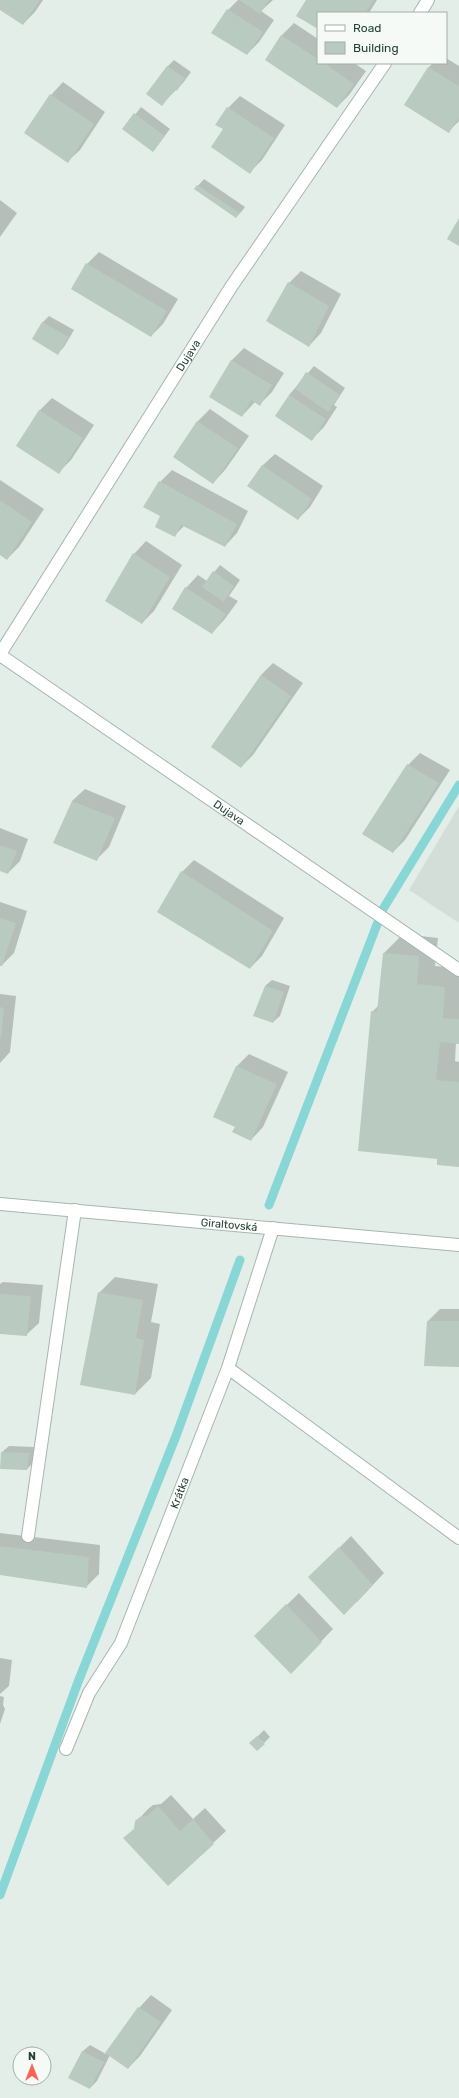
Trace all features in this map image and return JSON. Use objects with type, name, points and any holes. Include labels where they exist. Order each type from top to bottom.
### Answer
[{"type":"street","points":[[421,12],[428,0]]},
{"type":"street","name":"Dujava","points":[[384,64],[231,287],[0,654],[459,970]]},
{"type":"street","name":"Giraltovská","points":[[0,1204],[459,1245]]},
{"type":"street","points":[[28,1536],[75,1210]]},
{"type":"street","name":"Krátka","points":[[66,1749],[89,1693],[121,1643],[228,1368],[273,1228]]},
{"type":"street","points":[[228,1368],[459,1538]]},
{"type":"shaded area","points":[[459,806],[459,923],[409,890]]},
{"type":"building","points":[[0,0],[40,0],[23,25],[0,10]]},
{"type":"building","points":[[239,0],[269,0],[260,14]]},
{"type":"building","points":[[306,0],[374,0],[366,12],[317,12],[317,28],[296,16]]},
{"type":"building","points":[[227,9],[263,32],[247,55],[211,33]]},
{"type":"building","points":[[281,35],[317,58],[317,64],[325,64],[354,84],[337,108],[265,60]]},
{"type":"building","points":[[167,66],[185,78],[177,91],[175,89],[162,106],[146,94]]},
{"type":"building","points":[[428,67],[459,86],[459,117],[449,133],[404,105]]},
{"type":"building","points":[[50,94],[94,124],[68,163],[24,133]]},
{"type":"building","points":[[227,107],[274,138],[250,174],[211,147],[223,129],[215,125]]},
{"type":"building","points":[[134,113],[165,136],[153,152],[122,129]]},
{"type":"building","points":[[197,185],[240,213],[236,218],[194,189]]},
{"type":"building","points":[[459,218],[459,246],[447,239]]},
{"type":"building","points":[[86,263],[167,311],[151,337],[71,289]]},
{"type":"building","points":[[288,282],[329,306],[309,347],[266,321]]},
{"type":"building","points":[[42,322],[69,337],[58,355],[32,339]]},
{"type":"building","points":[[231,360],[272,385],[260,406],[251,400],[242,417],[209,397]]},
{"type":"building","points":[[306,372],[340,395],[328,412],[295,389]]},
{"type":"building","points":[[289,395],[326,419],[312,441],[275,416]]},
{"type":"building","points":[[39,410],[83,438],[59,474],[16,446]]},
{"type":"building","points":[[197,421],[238,448],[213,484],[173,457]]},
{"type":"building","points":[[262,465],[312,499],[298,520],[247,486]]},
{"type":"building","points":[[159,481],[237,524],[225,547],[181,525],[175,537],[155,527],[160,516],[143,507]]},
{"type":"building","points":[[0,500],[32,522],[7,560],[0,555]]},
{"type":"building","points":[[133,553],[170,577],[142,624],[105,601]]},
{"type":"building","points":[[213,571],[234,586],[224,602],[202,587]]},
{"type":"building","points":[[185,587],[226,614],[212,634],[172,609]]},
{"type":"building","points":[[261,675],[291,696],[241,768],[211,747]]},
{"type":"building","points":[[407,764],[439,783],[393,853],[362,834]]},
{"type":"building","points":[[72,801],[115,818],[97,861],[53,843]]},
{"type":"building","points":[[0,845],[17,851],[8,874],[0,871]]},
{"type":"building","points":[[181,871],[273,931],[250,969],[157,912]]},
{"type":"building","points":[[0,918],[16,923],[2,966],[0,966]]},
{"type":"building","points":[[383,953],[419,956],[417,984],[445,987],[443,1018],[459,1019],[459,1044],[440,1042],[436,1080],[459,1082],[459,1167],[437,1165],[437,1159],[358,1151],[371,1011],[377,1012]]},
{"type":"building","points":[[265,986],[284,992],[273,1023],[253,1016]]},
{"type":"building","points":[[0,1007],[4,1008],[1,1038],[0,1037]]},
{"type":"building","points":[[236,1066],[277,1084],[251,1141],[232,1132],[235,1127],[213,1117]]},
{"type":"building","points":[[98,1292],[143,1300],[136,1338],[144,1340],[135,1395],[80,1385]]},
{"type":"building","points":[[0,1294],[31,1296],[27,1336],[0,1334]]},
{"type":"building","points":[[427,1321],[459,1321],[459,1367],[424,1366]]},
{"type":"building","points":[[1,1452],[29,1453],[27,1470],[0,1469]]},
{"type":"building","points":[[0,1546],[89,1557],[87,1588],[0,1575]]},
{"type":"building","points":[[339,1547],[373,1585],[344,1615],[308,1577]]},
{"type":"building","points":[[286,1604],[322,1642],[291,1674],[254,1636]]},
{"type":"building","points":[[257,1736],[265,1744],[257,1751],[249,1743]]},
{"type":"building","points":[[158,1806],[180,1831],[193,1819],[214,1844],[168,1886],[123,1838],[134,1829],[135,1821],[140,1817],[147,1816]]},
{"type":"building","points":[[138,2007],[161,2022],[128,2069],[105,2053]]},
{"type":"building","points":[[82,2051],[104,2062],[90,2089],[68,2078]]},
{"type":"waterway","points":[[269,1205],[383,909],[459,785]]},
{"type":"waterway","points":[[0,1895],[78,1682],[176,1436],[240,1260]]}]
